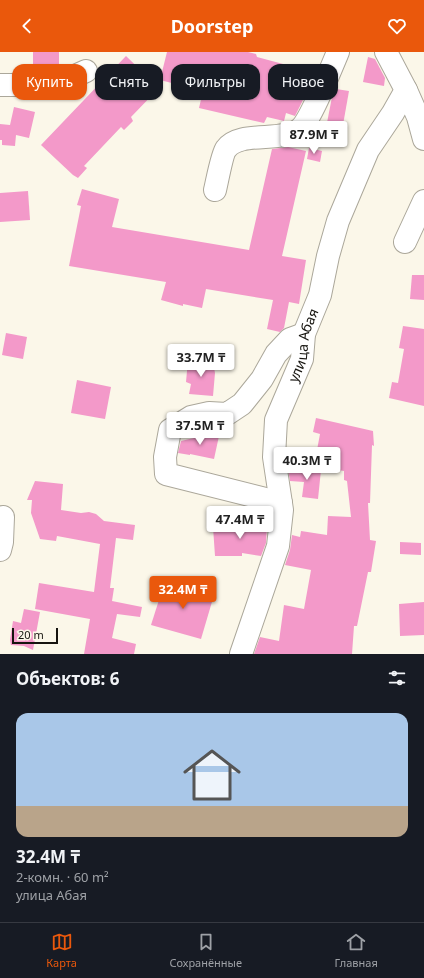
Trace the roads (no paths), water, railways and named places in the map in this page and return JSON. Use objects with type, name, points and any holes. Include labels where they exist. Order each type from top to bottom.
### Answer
[{"type":"street","points":[[215,190],[225,149],[232,143],[250,138],[291,135],[302,128],[310,114],[338,52]]},
{"type":"street","points":[[386,52],[418,117],[424,139]]},
{"type":"street","points":[[0,85],[12,85]]},
{"type":"street","name":"улица Абая","points":[[241,654],[278,546],[282,510],[274,457],[276,420],[302,359],[304,334],[320,295],[328,256],[341,215],[368,150],[393,113],[406,90]]},
{"type":"street","points":[[405,242],[424,201]]},
{"type":"street","points":[[280,503],[166,474],[165,457],[170,430],[191,417],[209,413],[227,414],[242,404],[262,379],[276,354],[290,339],[304,334]]},
{"type":"street","points":[[0,550],[2,542],[3,517]]}]
